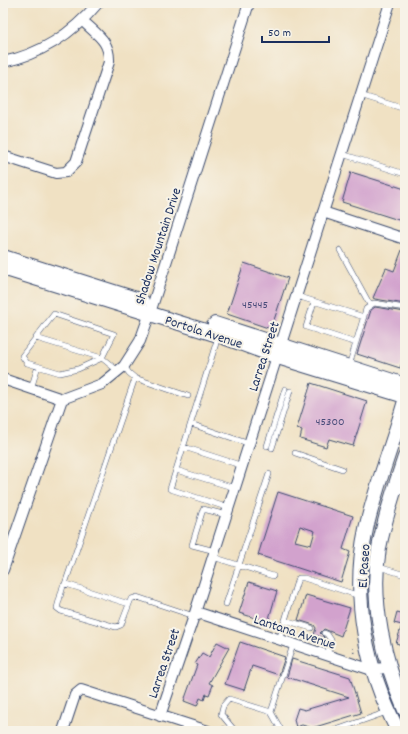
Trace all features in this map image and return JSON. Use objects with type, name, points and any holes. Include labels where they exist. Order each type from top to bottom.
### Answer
[{"type":"street","points":[[3,62],[33,53],[58,41],[83,21],[98,3]]},
{"type":"street","name":"Shadow Mountain Drive","points":[[62,399],[102,384],[121,368],[140,341],[152,309],[248,3]]},
{"type":"street","name":"Larrea Street","points":[[160,716],[243,466],[390,3]]},
{"type":"street","points":[[3,156],[56,173],[66,172],[76,162],[109,62],[110,52],[106,43],[83,21]]},
{"type":"street","points":[[323,212],[405,239]]},
{"type":"street","name":"Portola Avenue","points":[[3,257],[152,309],[280,351],[405,396]]},
{"type":"street","name":"Portola Avenue","points":[[3,268],[152,309],[218,335],[280,351]]},
{"type":"street","points":[[348,375],[361,376],[405,390]]},
{"type":"street","name":"Portola Avenue","points":[[348,375],[405,385]]},
{"type":"street","points":[[3,379],[62,399],[3,570]]},
{"type":"street","name":"El Paseo","points":[[398,731],[388,711],[372,670],[365,641],[361,596],[363,548],[372,507],[405,401]]},
{"type":"street","points":[[398,424],[405,408]]},
{"type":"street","name":"El Paseo","points":[[404,466],[400,491],[379,550],[378,609],[388,668],[405,710]]},
{"type":"street","points":[[372,507],[378,518],[376,537],[379,550]]},
{"type":"street","name":"Lantana Avenue","points":[[194,616],[202,614],[372,670],[388,668]]},
{"type":"street","points":[[63,731],[74,695],[81,690],[208,731]]},
{"type":"lane","points":[[360,95],[405,109]]},
{"type":"lane","points":[[342,154],[405,174]]},
{"type":"lane","points":[[340,250],[370,305]]},
{"type":"lane","points":[[297,296],[364,317]]},
{"type":"lane","points":[[314,302],[306,327],[356,343]]},
{"type":"lane","points":[[348,375],[366,309],[374,303],[405,308]]},
{"type":"lane","points":[[54,314],[114,334],[102,358],[78,369],[60,374],[27,363],[22,356],[54,314]]},
{"type":"lane","points":[[218,335],[170,489],[228,512]]},
{"type":"lane","points":[[36,338],[102,358],[121,368],[135,378],[188,396]]},
{"type":"lane","points":[[31,389],[38,366]]},
{"type":"lane","points":[[135,378],[65,584],[63,586],[57,608],[61,611],[116,627],[121,625],[131,599],[137,597],[194,616]]},
{"type":"lane","points":[[269,447],[288,390]]},
{"type":"lane","points":[[191,424],[250,444]]},
{"type":"lane","points":[[184,447],[243,466]]},
{"type":"lane","points":[[295,453],[342,469]]},
{"type":"lane","points":[[176,470],[235,488]]},
{"type":"lane","points":[[226,604],[269,474]]},
{"type":"lane","points":[[228,512],[203,509],[192,545],[238,565],[273,576]]},
{"type":"lane","points":[[378,566],[405,575]]},
{"type":"lane","points":[[278,640],[299,578],[304,578],[361,596]]},
{"type":"lane","points":[[65,584],[129,604]]},
{"type":"lane","points":[[285,620],[312,628]]},
{"type":"lane","points":[[324,633],[327,634],[331,640],[327,656]]},
{"type":"lane","points":[[271,712],[293,644]]},
{"type":"lane","points":[[235,731],[230,727],[221,714],[223,706],[229,699],[271,712],[280,728],[274,731]]},
{"type":"lane","points":[[333,731],[388,711]]},
{"type":"lane","points":[[220,731],[230,727]]},
{"type":"building","points":[[351,172],[405,189],[405,222],[342,202]]},
{"type":"building","points":[[404,245],[405,304],[373,298],[386,268],[394,271]]},
{"type":"building","points":[[244,263],[288,278],[271,329],[227,314]]},
{"type":"building","points":[[375,307],[405,312],[405,354],[400,368],[357,354],[371,310]]},
{"type":"building","points":[[311,383],[367,401],[353,446],[329,439],[326,447],[300,439],[302,430],[297,428]]},
{"type":"building","points":[[278,492],[353,516],[343,549],[350,552],[341,582],[258,555]],"holes":[[[300,526],[315,531],[311,545],[295,541]]]},
{"type":"building","points":[[249,582],[277,591],[268,622],[239,613]]},
{"type":"building","points":[[306,595],[350,608],[341,636],[324,629],[320,633],[325,638],[314,635],[316,628],[314,625],[298,620]]},
{"type":"building","points":[[397,612],[405,614],[405,646],[396,643],[402,625],[394,623]]},
{"type":"building","points":[[217,642],[229,648],[209,683],[213,685],[209,695],[206,694],[204,700],[200,698],[197,706],[184,701],[197,665],[195,664],[202,653],[209,657]]},
{"type":"building","points":[[240,642],[285,657],[279,675],[252,666],[244,690],[225,684]]},
{"type":"building","points":[[292,659],[350,677],[361,713],[312,728],[302,725],[296,727],[294,720],[298,708],[305,710],[349,697],[287,677]]}]
